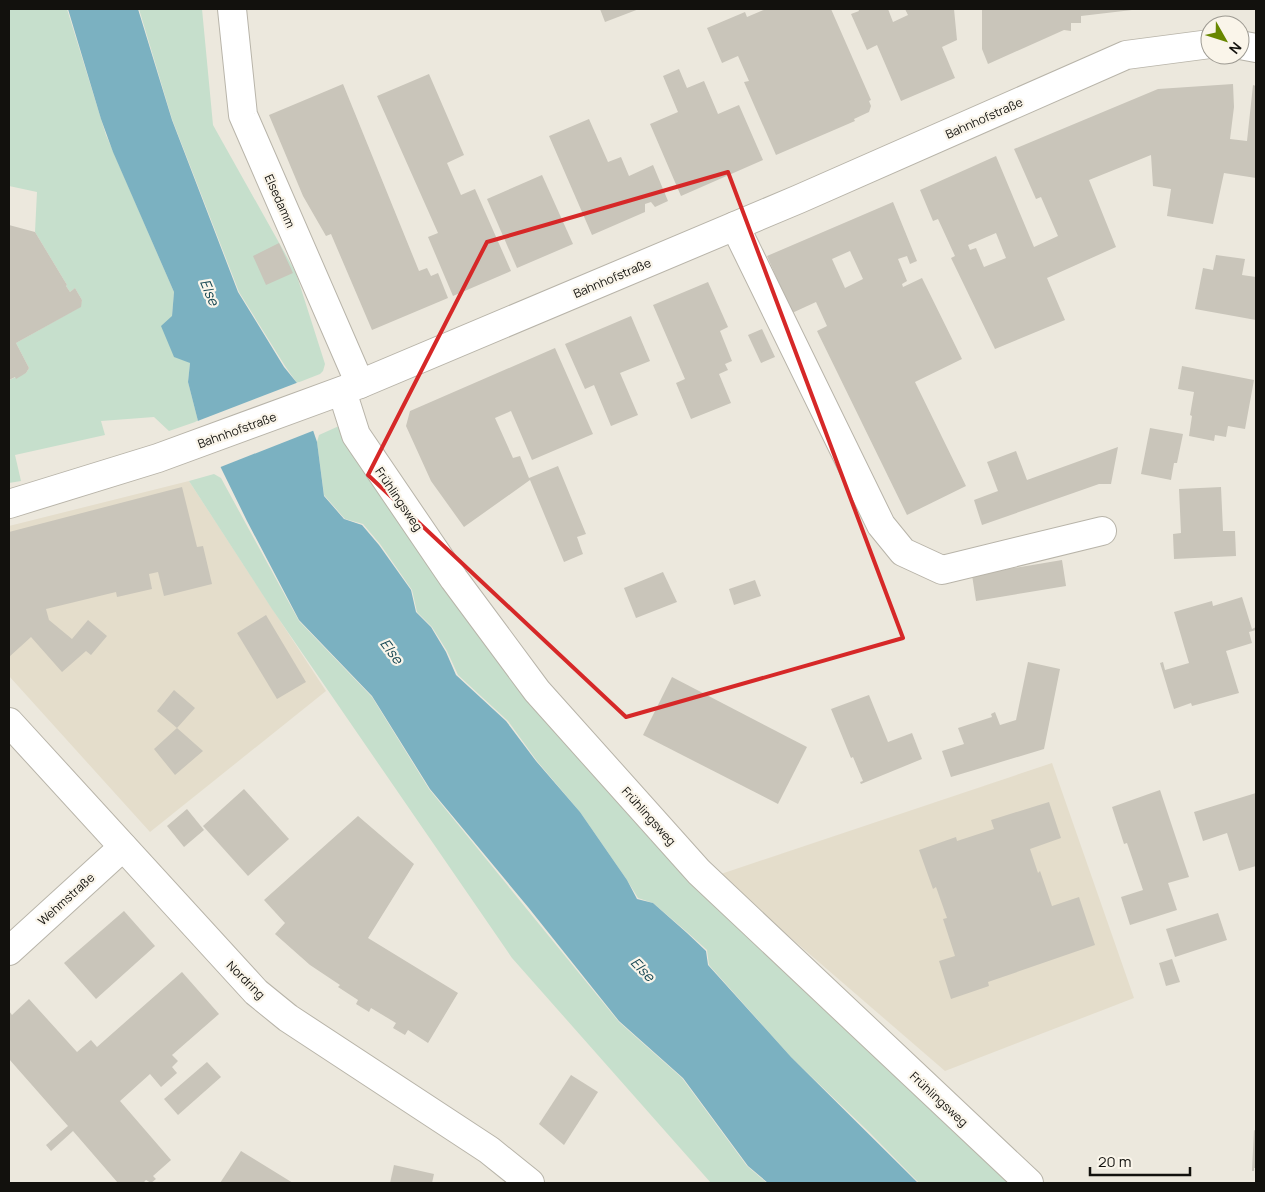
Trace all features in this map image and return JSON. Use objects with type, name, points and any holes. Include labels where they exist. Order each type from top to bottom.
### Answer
[{"type":"street","name":"Elsedamm","points":[[232,9],[243,115],[341,391]]},
{"type":"street","name":"Bahnhofstraße","points":[[9,504],[158,458],[341,391],[799,200],[1126,54],[1200,45]]},
{"type":"street","points":[[735,226],[881,525],[902,552],[942,570],[1102,531]]},
{"type":"street","name":"Frühlingsweg","points":[[341,391],[356,435],[454,579],[537,691],[699,872],[1029,1183]]},
{"type":"street","name":"Nordring","points":[[9,722],[256,992],[282,1013],[489,1150],[530,1183]]},
{"type":"street","name":"Wehmstraße","points":[[9,951],[123,847]]},
{"type":"highlighted area","points":[[728,172],[903,638],[626,717],[368,475],[487,242]]},
{"type":"shaded area","points":[[189,481],[326,691],[150,832],[9,676],[9,526]]},
{"type":"shaded area","points":[[1052,763],[1134,998],[945,1071],[718,875]]},
{"type":"green space","points":[[9,9],[67,9],[106,135],[174,292],[172,316],[190,363],[188,382],[198,421],[169,431],[154,417],[101,421],[105,435],[15,455],[21,481],[9,483],[9,380],[26,373],[29,368],[16,343],[80,307],[82,300],[75,288],[70,292],[35,232],[37,192],[9,186]]},
{"type":"green space","points":[[139,9],[202,9],[213,125],[296,273],[325,364],[320,374],[297,383],[239,292],[172,119]]},
{"type":"green space","points":[[339,426],[483,639],[1012,1183],[919,1183],[791,1057],[709,965],[707,950],[653,903],[638,898],[580,812],[537,761],[508,721],[458,675],[447,651],[432,627],[417,612],[412,590],[380,544],[363,524],[345,519],[324,495],[317,442],[319,435]]},
{"type":"green space","points":[[214,474],[221,478],[299,621],[372,697],[429,789],[619,1022],[682,1078],[747,1166],[767,1183],[711,1183],[512,958],[272,609],[189,481]]},
{"type":"water","name":"Else","points":[[68,9],[138,9],[172,120],[238,292],[284,367],[297,383],[317,442],[324,496],[344,519],[362,525],[379,545],[411,590],[416,612],[431,627],[446,652],[456,675],[506,721],[536,761],[580,812],[627,880],[637,899],[653,903],[706,951],[708,965],[791,1057],[918,1183],[768,1183],[748,1166],[683,1078],[619,1021],[430,789],[372,696],[299,620],[247,521],[198,421],[188,382],[190,363],[174,357],[161,326],[172,316],[174,292],[113,152],[101,119]]},
{"type":"pier","points":[[299,382],[315,430],[218,468],[195,422]]},
{"type":"building","points":[[600,9],[639,9],[605,22]]},
{"type":"building","points":[[766,9],[831,9],[871,100],[869,101],[871,106],[869,112],[854,119],[855,121],[776,155],[744,82],[749,81],[738,56],[722,63],[707,28],[745,12],[747,17]]},
{"type":"building","points":[[858,9],[888,9],[893,22],[908,15],[905,9],[954,9],[957,40],[942,47],[955,78],[901,101],[877,45],[867,50],[851,14],[859,11]]},
{"type":"building","points":[[982,9],[1132,10],[1081,16],[1081,23],[1071,23],[1071,31],[1064,30],[988,64],[982,49]]},
{"type":"building","points":[[679,69],[687,88],[704,81],[718,114],[739,105],[763,160],[681,196],[650,124],[678,112],[663,76]]},
{"type":"building","points":[[429,74],[464,155],[447,163],[461,195],[475,189],[511,271],[453,296],[428,237],[438,233],[377,96]]},
{"type":"building","points":[[343,84],[419,271],[427,268],[431,276],[438,273],[448,298],[372,330],[331,234],[326,236],[303,196],[269,115]]},
{"type":"building","points":[[1233,84],[1234,107],[1230,139],[1247,141],[1253,85],[1256,86],[1256,178],[1224,173],[1213,224],[1167,216],[1171,189],[1153,186],[1151,155],[1089,180],[1116,247],[1047,278],[1065,320],[995,349],[951,258],[955,256],[938,219],[933,221],[920,190],[996,156],[1034,247],[1058,236],[1041,197],[1036,199],[1014,149],[1158,89]],"holes":[[[996,233],[1006,258],[984,267],[976,248],[970,250],[968,245]]]},
{"type":"building","points":[[589,119],[608,162],[621,157],[629,176],[653,165],[668,201],[655,207],[651,202],[645,204],[645,212],[592,235],[549,136]]},
{"type":"building","points":[[542,175],[573,244],[517,268],[487,199]]},
{"type":"building","points":[[893,202],[917,261],[910,264],[907,256],[898,259],[907,281],[902,284],[903,287],[922,278],[962,359],[915,382],[966,486],[907,515],[817,331],[827,326],[816,302],[792,313],[767,256]],"holes":[[[850,251],[863,279],[845,288],[832,259]]]},
{"type":"building","points":[[9,225],[35,232],[70,292],[75,288],[82,300],[81,307],[16,343],[29,368],[26,373],[16,379],[15,377],[9,380]]},
{"type":"building","points":[[279,243],[293,273],[266,285],[253,256]]},
{"type":"building","points":[[1216,255],[1245,259],[1242,275],[1256,277],[1256,320],[1195,309],[1203,268],[1213,270]]},
{"type":"building","points":[[708,282],[728,327],[720,331],[732,361],[725,364],[728,370],[719,374],[731,403],[691,419],[676,383],[685,379],[653,305]]},
{"type":"building","points":[[631,316],[650,361],[620,373],[638,415],[611,426],[594,385],[585,389],[565,344]]},
{"type":"building","points":[[762,329],[775,357],[761,363],[748,335]]},
{"type":"building","points":[[555,348],[593,434],[532,460],[511,411],[495,418],[513,458],[520,456],[529,478],[558,466],[586,534],[577,537],[583,554],[564,562],[530,480],[464,527],[431,481],[406,426],[410,411]]},
{"type":"building","points":[[1182,366],[1254,380],[1245,429],[1228,426],[1226,437],[1215,435],[1214,441],[1189,436],[1194,392],[1178,389]]},
{"type":"building","points":[[1150,428],[1183,434],[1177,463],[1174,463],[1171,480],[1141,474]]},
{"type":"building","points":[[1118,447],[1111,484],[1099,484],[982,525],[974,500],[998,491],[987,462],[1016,451],[1027,480]]},
{"type":"building","points":[[182,487],[197,547],[203,546],[212,584],[164,596],[158,572],[149,574],[152,589],[117,597],[116,592],[46,609],[49,620],[72,639],[88,620],[107,636],[91,655],[86,651],[62,672],[31,637],[9,657],[9,532]]},
{"type":"building","points":[[1221,487],[1223,531],[1235,531],[1236,556],[1174,559],[1173,534],[1181,533],[1179,489]]},
{"type":"building","points":[[1062,560],[1066,586],[976,601],[972,575]]},
{"type":"building","points":[[663,572],[677,602],[636,618],[624,588]]},
{"type":"building","points":[[755,580],[761,596],[734,605],[729,589]]},
{"type":"building","points":[[1242,597],[1252,629],[1256,627],[1256,630],[1249,632],[1252,643],[1226,651],[1239,693],[1192,706],[1191,703],[1174,709],[1160,663],[1163,662],[1165,670],[1189,663],[1174,612],[1212,601],[1213,606]]},
{"type":"building","points":[[266,615],[306,682],[277,699],[237,633]]},
{"type":"building","points":[[1028,662],[1060,669],[1044,749],[951,777],[942,751],[964,744],[958,728],[992,717],[991,714],[995,712],[1000,725],[1016,720]]},
{"type":"building","points":[[672,677],[807,747],[778,804],[643,735]]},
{"type":"building","points":[[174,690],[195,708],[177,728],[157,711]]},
{"type":"building","points":[[869,695],[888,742],[912,733],[922,759],[861,784],[860,782],[863,781],[853,757],[851,758],[831,709]]},
{"type":"building","points":[[177,728],[203,751],[175,775],[154,749]]},
{"type":"building","points":[[244,789],[289,839],[248,876],[203,826]]},
{"type":"building","points":[[1160,790],[1189,877],[1168,883],[1177,910],[1130,925],[1121,897],[1143,890],[1127,843],[1124,844],[1112,807]]},
{"type":"building","points":[[1256,793],[1256,866],[1239,871],[1227,833],[1203,841],[1194,812]]},
{"type":"building","points":[[1049,802],[1061,838],[1030,849],[1052,906],[1079,897],[1095,945],[988,982],[989,986],[951,999],[939,961],[955,956],[943,919],[947,918],[936,887],[933,889],[919,850],[956,837],[957,841],[994,829],[991,820]]},
{"type":"building","points":[[187,809],[204,830],[184,847],[167,826]]},
{"type":"building","points":[[358,816],[414,864],[368,938],[458,993],[428,1043],[408,1030],[405,1035],[393,1028],[396,1023],[371,1008],[369,1012],[356,1004],[358,1000],[338,987],[340,985],[310,965],[275,934],[285,923],[264,900]]},
{"type":"building","points":[[124,911],[155,946],[96,999],[64,963]]},
{"type":"building","points":[[1218,913],[1227,940],[1175,957],[1166,929]]},
{"type":"building","points":[[1172,959],[1180,982],[1166,986],[1159,963]]},
{"type":"building","points":[[182,972],[219,1014],[172,1055],[178,1061],[172,1067],[177,1073],[161,1087],[150,1074],[120,1101],[171,1160],[153,1176],[156,1179],[151,1183],[146,1180],[143,1183],[118,1183],[73,1131],[51,1151],[46,1145],[68,1126],[9,1059],[9,1011],[12,1015],[29,999],[77,1052],[91,1040],[97,1047]]},
{"type":"building","points":[[207,1062],[221,1077],[178,1115],[164,1099]]},
{"type":"building","points":[[571,1075],[598,1092],[564,1145],[539,1124]]},
{"type":"building","points":[[1254,1130],[1256,1131],[1256,1168],[1252,1171]]},
{"type":"building","points":[[241,1151],[293,1183],[220,1183]]},
{"type":"building","points":[[394,1165],[434,1174],[432,1183],[390,1183]]}]
